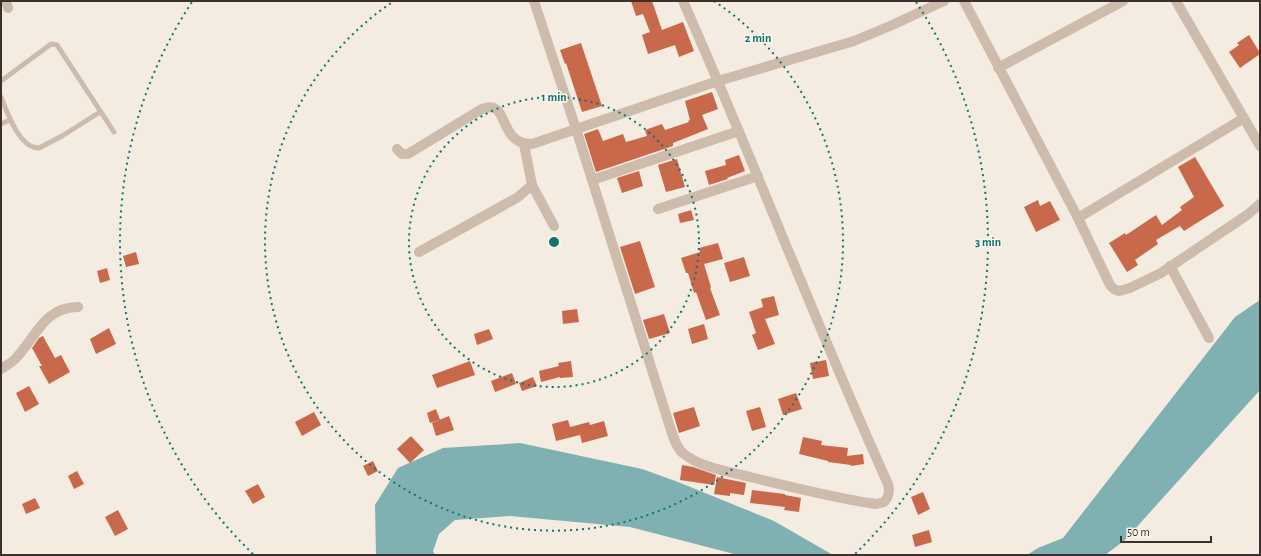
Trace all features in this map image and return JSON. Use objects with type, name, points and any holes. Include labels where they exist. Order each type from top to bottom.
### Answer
[{"type":"street","points":[[534,1],[670,427],[679,450],[700,464],[815,493],[876,504],[884,502],[889,495],[888,484],[859,419],[758,176],[683,1]]},
{"type":"street","points":[[397,149],[402,154],[408,154],[480,110],[490,106],[500,113],[506,128],[513,138],[524,144],[532,144],[718,81],[854,41],[944,1]]},
{"type":"street","points":[[964,1],[1078,218],[1110,285],[1114,289],[1119,291],[1130,288],[1161,273],[1247,215],[1260,204]]},
{"type":"street","points":[[998,68],[1123,1]]},
{"type":"street","points":[[1176,1],[1260,146]]},
{"type":"street","points":[[1078,218],[1244,118]]},
{"type":"street","points":[[592,180],[739,131]]},
{"type":"street","points":[[524,144],[532,185],[554,226]]},
{"type":"street","points":[[658,209],[758,176]]},
{"type":"street","points":[[419,252],[518,197],[532,185]]},
{"type":"street","points":[[1170,266],[1209,338]]},
{"type":"street","points":[[1,369],[17,358],[37,330],[53,314],[63,308],[78,307]]},
{"type":"lane","points":[[1,81],[51,44],[55,44],[60,48],[114,132]]},
{"type":"lane","points":[[1,97],[10,120],[23,140],[32,147],[39,148],[62,136],[100,112]]},
{"type":"lane","points":[[1,124],[10,120]]},
{"type":"water","points":[[1260,300],[1260,390],[1125,540],[1105,555],[1027,555],[1038,548],[1063,538],[1235,317]]},
{"type":"water","points":[[520,443],[642,469],[774,521],[833,555],[738,555],[630,527],[510,516],[455,520],[439,534],[433,551],[435,555],[376,555],[375,505],[398,468],[443,448]]},
{"type":"building","points":[[631,1],[652,1],[662,30],[683,22],[694,51],[679,57],[675,45],[648,54],[642,35],[650,32],[643,14],[636,16]]},
{"type":"building","points":[[1249,35],[1260,54],[1240,68],[1229,52],[1239,45],[1237,43]]},
{"type":"building","points":[[581,43],[602,106],[582,112],[566,63],[565,64],[560,50]]},
{"type":"building","points":[[712,92],[718,109],[702,115],[708,129],[673,143],[673,146],[596,172],[584,134],[598,129],[603,141],[623,134],[626,142],[647,136],[645,130],[662,124],[665,130],[689,122],[688,121],[690,120],[685,101]]},
{"type":"building","points":[[739,155],[745,171],[727,178],[728,179],[709,185],[705,171],[726,165],[725,160]]},
{"type":"building","points":[[1195,157],[1224,206],[1184,231],[1180,226],[1156,240],[1158,244],[1135,260],[1138,265],[1127,272],[1109,243],[1125,233],[1126,235],[1156,215],[1162,225],[1182,210],[1180,207],[1194,197],[1178,167]]},
{"type":"building","points":[[677,159],[685,187],[666,192],[658,165]]},
{"type":"building","points":[[639,171],[643,186],[622,193],[617,178]]},
{"type":"building","points":[[1038,200],[1040,206],[1050,201],[1060,220],[1036,232],[1024,207]]},
{"type":"building","points":[[691,210],[694,220],[680,223],[678,214]]},
{"type":"building","points":[[640,241],[655,287],[635,294],[620,247]]},
{"type":"building","points":[[718,243],[723,259],[704,264],[711,287],[710,288],[720,315],[706,320],[681,258],[700,252],[699,248]]},
{"type":"building","points":[[136,252],[139,264],[126,267],[123,256]]},
{"type":"building","points":[[744,257],[750,276],[730,282],[724,263]]},
{"type":"building","points":[[107,268],[110,280],[100,283],[97,271]]},
{"type":"building","points":[[774,296],[779,315],[765,319],[775,344],[758,350],[752,335],[756,333],[749,312],[763,307],[761,299]]},
{"type":"building","points":[[577,309],[579,322],[563,324],[562,311]]},
{"type":"building","points":[[664,314],[670,333],[649,339],[643,320]]},
{"type":"building","points":[[704,324],[708,339],[692,344],[688,329]]},
{"type":"building","points":[[109,328],[116,344],[96,354],[90,339]]},
{"type":"building","points":[[489,329],[493,339],[477,345],[474,334]]},
{"type":"building","points":[[43,336],[55,358],[61,355],[70,372],[49,384],[39,366],[42,366],[32,348],[39,338]]},
{"type":"building","points":[[826,360],[829,376],[813,379],[810,363]]},
{"type":"building","points":[[470,361],[475,375],[437,388],[432,375]]},
{"type":"building","points":[[571,361],[573,377],[560,377],[541,382],[539,371],[559,366],[558,363]]},
{"type":"building","points":[[512,373],[516,384],[495,392],[491,381]]},
{"type":"building","points":[[533,377],[537,386],[522,391],[519,383]]},
{"type":"building","points":[[29,386],[39,404],[25,412],[16,393]]},
{"type":"building","points":[[796,393],[802,409],[783,415],[778,399]]},
{"type":"building","points":[[694,407],[700,426],[679,433],[673,413]]},
{"type":"building","points":[[760,407],[766,427],[752,431],[746,411]]},
{"type":"building","points":[[436,409],[440,420],[430,423],[427,413]]},
{"type":"building","points":[[314,412],[321,425],[302,436],[295,422]]},
{"type":"building","points":[[449,416],[454,430],[436,436],[432,423]]},
{"type":"building","points":[[568,420],[570,427],[589,422],[590,425],[604,421],[608,436],[582,443],[580,435],[556,441],[552,424]]},
{"type":"building","points":[[411,436],[424,450],[410,463],[397,449]]},
{"type":"building","points":[[803,437],[822,441],[821,445],[848,448],[847,456],[863,454],[864,464],[851,466],[828,462],[799,454]]},
{"type":"building","points":[[373,461],[378,471],[368,476],[363,466]]},
{"type":"building","points":[[682,465],[716,475],[714,485],[680,480]]},
{"type":"building","points":[[77,471],[84,484],[74,489],[68,476]]},
{"type":"building","points":[[717,477],[746,483],[744,495],[730,493],[730,496],[714,494]]},
{"type":"building","points":[[258,484],[265,497],[253,504],[245,491]]},
{"type":"building","points":[[752,490],[785,494],[801,498],[799,512],[784,510],[785,507],[750,503]]},
{"type":"building","points":[[923,492],[930,509],[918,515],[911,497]]},
{"type":"building","points":[[35,498],[40,508],[26,514],[22,504]]},
{"type":"building","points":[[118,510],[128,529],[115,536],[105,517]]},
{"type":"building","points":[[929,530],[932,542],[915,547],[912,535]]}]
